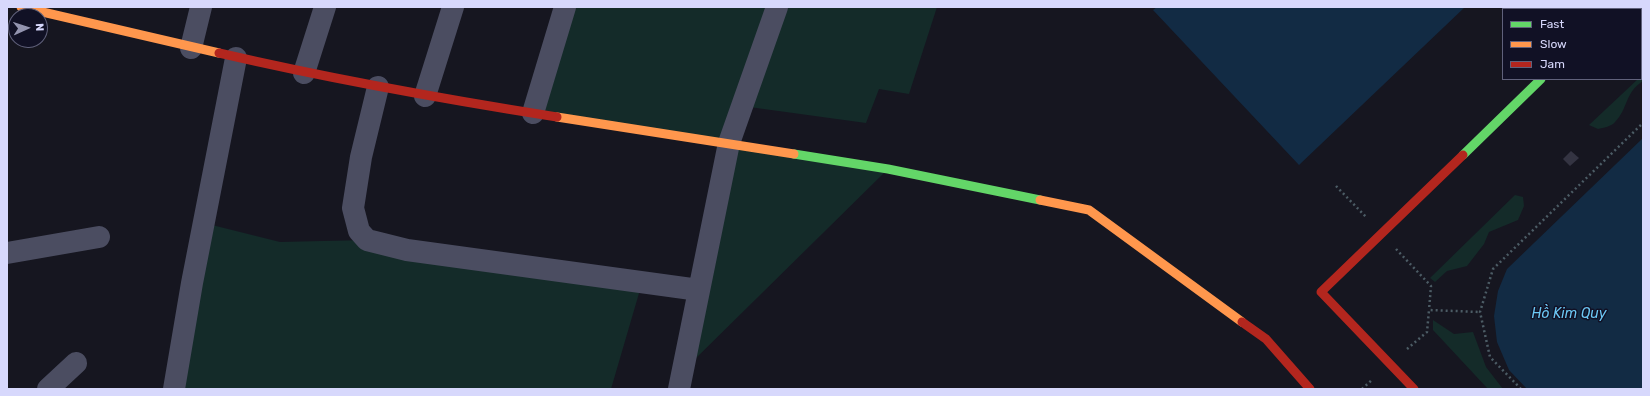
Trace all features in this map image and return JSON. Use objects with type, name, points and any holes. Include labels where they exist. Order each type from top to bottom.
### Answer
[{"type":"street","points":[[22,7],[71,13],[191,48],[304,73],[425,96],[888,169],[1089,210],[1266,339],[1310,389]]},
{"type":"street","points":[[191,48],[201,7]]},
{"type":"street","points":[[304,73],[326,7]]},
{"type":"street","points":[[425,96],[453,7]]},
{"type":"street","points":[[533,113],[565,7]]},
{"type":"street","points":[[679,389],[729,143],[777,7]]},
{"type":"street","points":[[174,389],[192,283],[236,58]]},
{"type":"street","points":[[1414,389],[1321,292],[1540,80]]},
{"type":"street","points":[[378,87],[361,157],[353,208],[359,231],[367,240],[407,250],[699,290]]},
{"type":"street","points":[[7,253],[99,237]]},
{"type":"street","points":[[48,389],[76,363]]},
{"type":"path","points":[[1521,389],[1490,357],[1480,312],[1492,269],[1643,123]]},
{"type":"path","points":[[1362,389],[1428,332],[1429,310],[1480,312]]},
{"type":"green space","points":[[565,7],[937,7],[909,94],[879,89],[866,123],[742,106],[729,143],[533,113]]},
{"type":"green space","points":[[1643,74],[1643,81],[1633,90],[1622,112],[1614,123],[1607,127],[1598,129],[1589,125],[1637,80],[1642,80]]},
{"type":"green space","points":[[729,143],[888,169],[692,362]]},
{"type":"green space","points":[[1515,195],[1523,197],[1524,206],[1518,220],[1489,232],[1484,244],[1467,266],[1447,271],[1435,282],[1430,278]]},
{"type":"green space","points":[[204,223],[280,242],[367,240],[642,283],[611,389],[175,389]]},
{"type":"green space","points":[[1433,320],[1454,334],[1473,332],[1486,367],[1503,389],[1488,389],[1433,330]]},
{"type":"water","points":[[1157,7],[1465,7],[1299,165],[1153,10]]},
{"type":"water","name":"Hồ Kim Quy","points":[[1643,138],[1643,389],[1527,389],[1509,370],[1497,342],[1494,316],[1498,291],[1507,269]]},
{"type":"building","points":[[1571,151],[1579,158],[1570,166],[1563,159]]},
{"type":"traffic: fast","points":[[1463,155],[1540,80]]},
{"type":"traffic: fast","points":[[794,154],[888,169],[1040,200]]},
{"type":"traffic: slow","points":[[21,7],[219,53]]},
{"type":"traffic: slow","points":[[557,117],[794,154]]},
{"type":"traffic: slow","points":[[1040,200],[1089,210],[1242,322]]},
{"type":"traffic: jam","points":[[219,53],[387,88],[557,117]]},
{"type":"traffic: jam","points":[[1414,389],[1321,292],[1463,155]]},
{"type":"traffic: jam","points":[[1242,322],[1266,339],[1310,389]]}]
